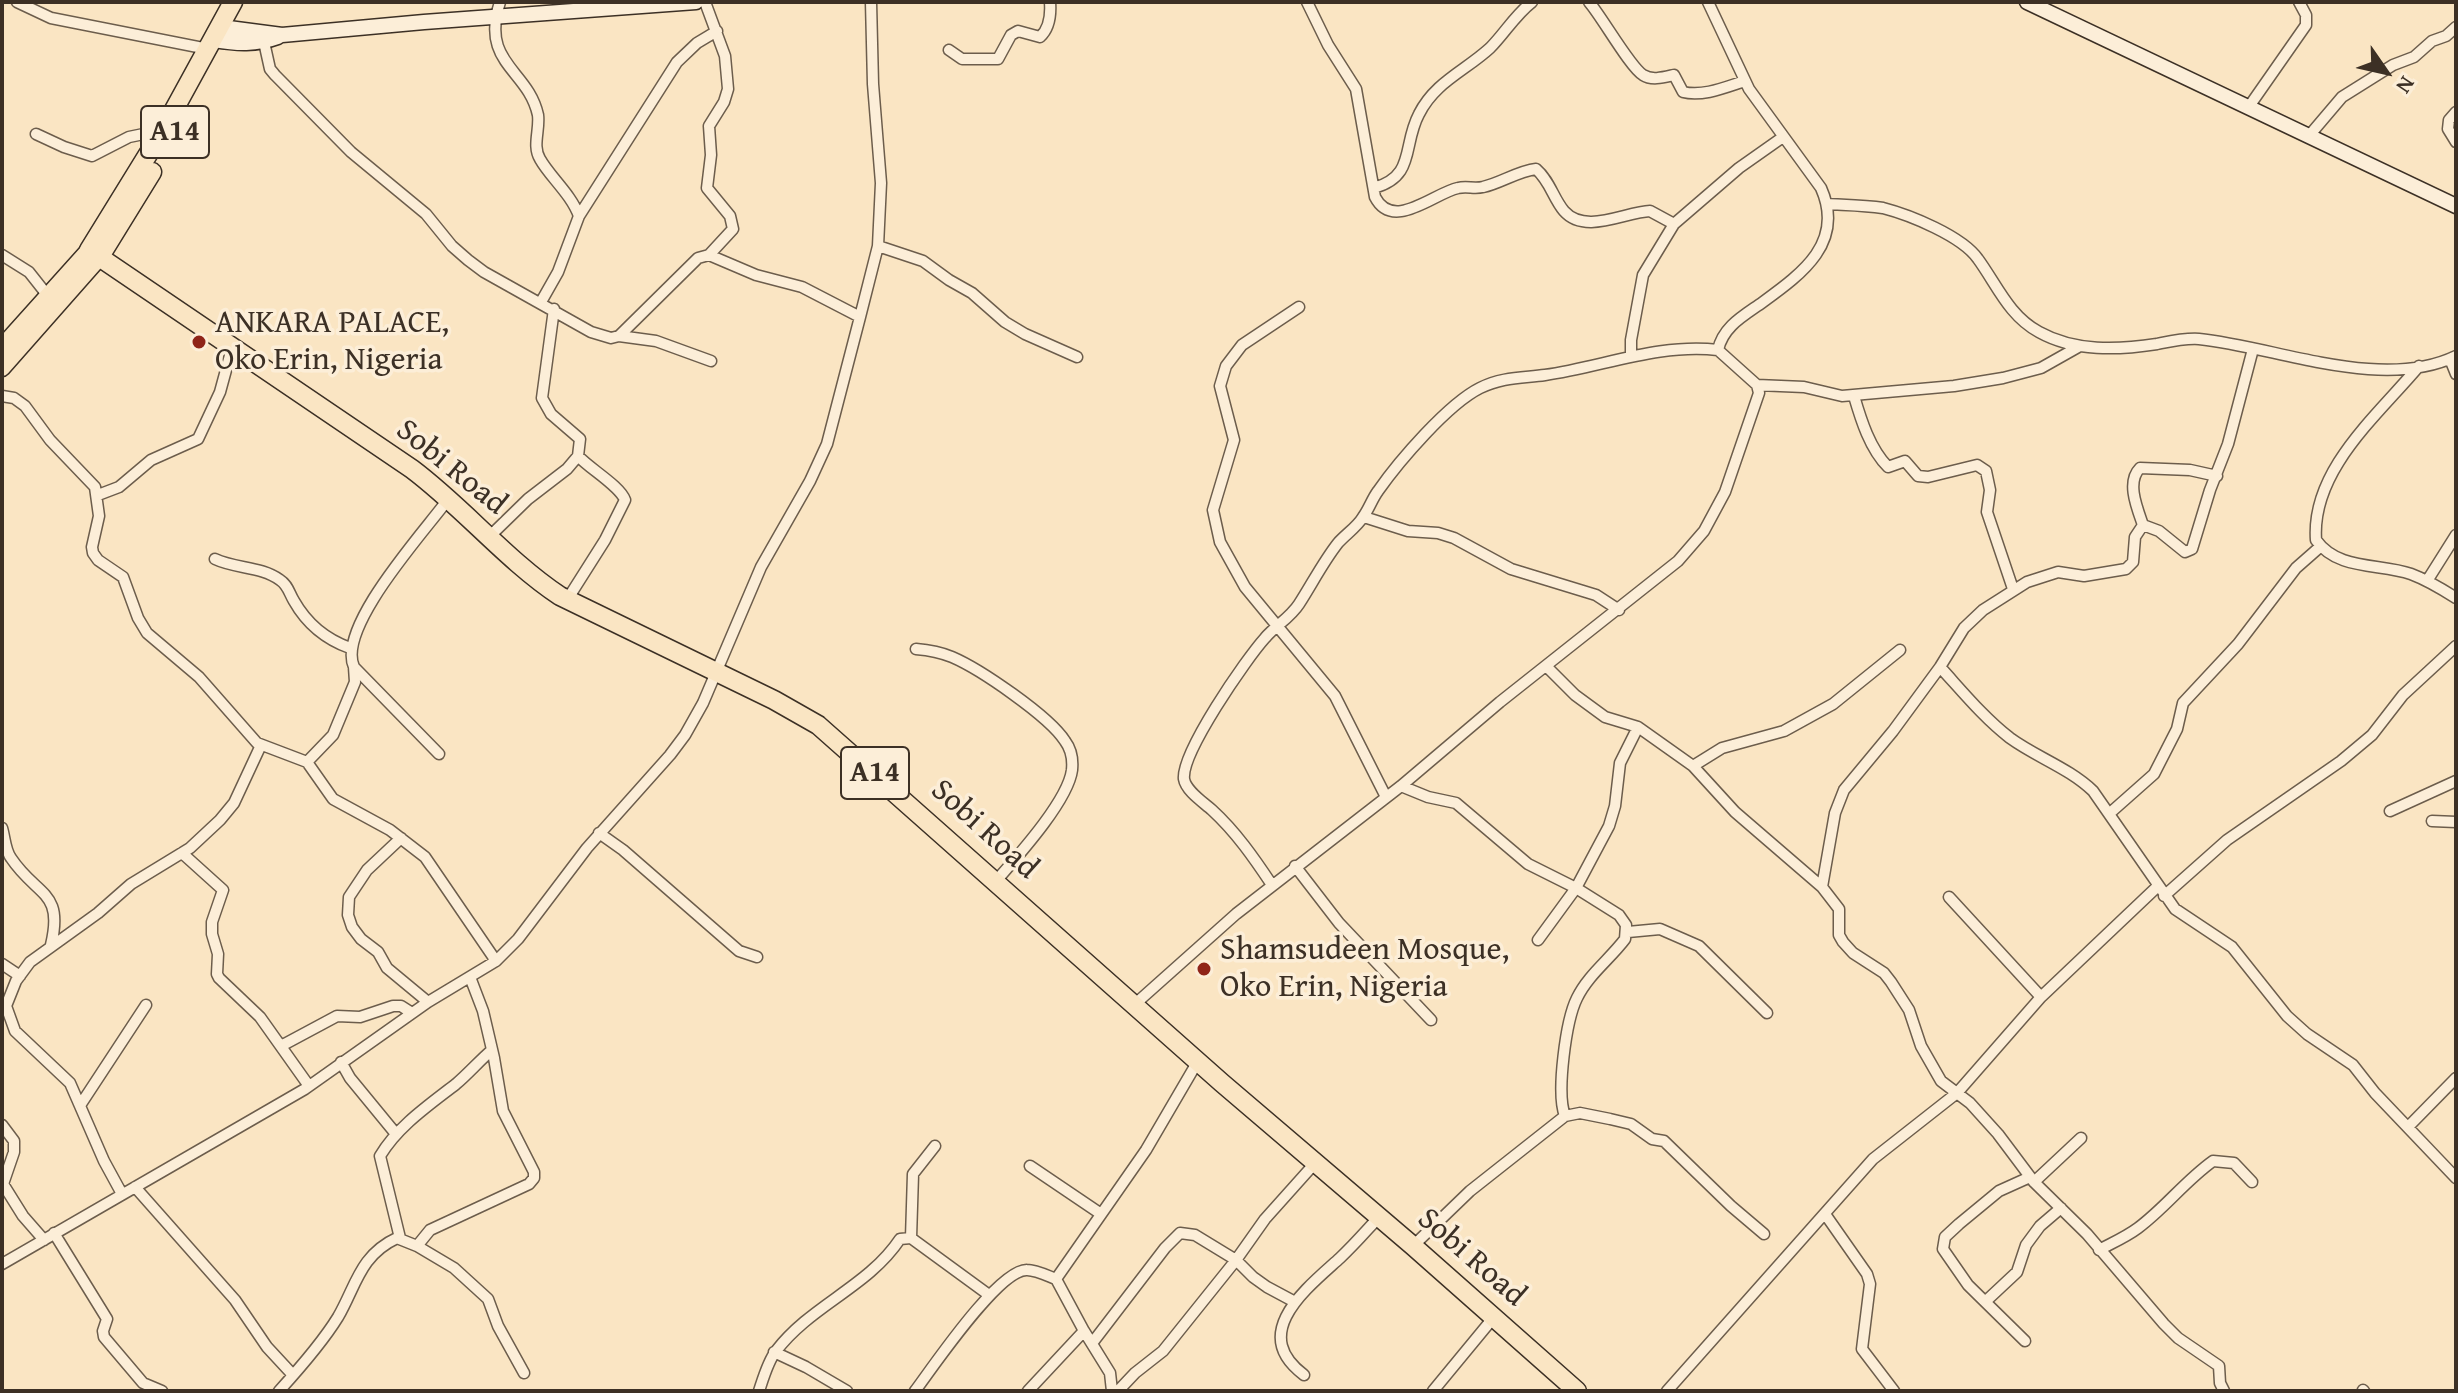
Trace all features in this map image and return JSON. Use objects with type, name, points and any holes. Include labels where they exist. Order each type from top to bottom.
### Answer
[{"type":"highway","name":"A14","points":[[94,254],[156,165],[220,37],[233,2]]},
{"type":"highway","name":"A14","points":[[94,254],[163,130],[245,2]]},
{"type":"highway","name":"Sobi Road","points":[[94,254],[412,469],[449,498],[532,576],[567,600],[774,700],[818,725],[1577,1391]]},
{"type":"main road","points":[[4,358],[48,296],[94,254]]},
{"type":"main road","points":[[4,358],[94,254]]},
{"type":"street","points":[[17,2],[51,18],[264,42],[282,35]]},
{"type":"street","points":[[500,2],[495,17],[501,58],[528,91],[538,117],[536,148],[540,159],[579,216]]},
{"type":"street","points":[[220,37],[282,35],[696,2]]},
{"type":"street","points":[[619,336],[698,258],[709,255],[733,229],[730,216],[707,188],[711,155],[709,126],[728,89],[725,56],[705,2]]},
{"type":"street","points":[[2,1264],[309,1086],[428,1002],[496,961],[518,939],[599,833],[670,755],[703,703],[761,567],[810,481],[827,444],[878,246],[881,183],[873,84],[871,2]]},
{"type":"street","points":[[949,50],[962,59],[998,59],[1011,35],[1018,31],[1040,37],[1044,33],[1050,21],[1050,2]]},
{"type":"street","points":[[1307,2],[1320,31],[1356,89],[1375,197],[1384,209],[1411,209],[1455,188],[1480,188],[1536,169],[1551,186],[1563,209],[1579,219],[1603,220],[1650,211],[1674,224]]},
{"type":"street","points":[[1374,188],[1389,184],[1401,172],[1417,117],[1440,85],[1493,45],[1532,2]]},
{"type":"street","points":[[1589,2],[1634,66],[1645,76],[1659,78],[1674,75],[1683,92],[1693,94],[1745,81]]},
{"type":"street","points":[[1708,2],[1745,81],[1809,169],[1828,204],[1827,237],[1817,254],[1787,283],[1729,326],[1718,350]]},
{"type":"street","points":[[2027,2],[2456,206]]},
{"type":"street","points":[[2248,108],[2306,25],[2306,15],[2299,2]]},
{"type":"street","points":[[2308,137],[2342,97],[2393,65],[2419,54],[2432,41],[2446,36],[2456,27]]},
{"type":"street","points":[[541,302],[558,272],[579,216],[677,62],[697,43],[717,31]]},
{"type":"street","points":[[264,42],[270,69],[275,75],[351,152],[408,197],[452,246],[484,272],[591,332],[611,338],[619,336],[656,341],[711,361]]},
{"type":"street","points":[[2456,112],[2449,120],[2448,129],[2456,142]]},
{"type":"street","points":[[36,134],[92,156],[129,137],[163,130]]},
{"type":"street","points":[[1631,356],[1643,275],[1674,224],[1739,168],[1783,137]]},
{"type":"street","points":[[1828,204],[1884,209],[1957,240],[1978,258],[2019,319],[2041,334],[2080,346],[2135,347],[2196,339],[2370,370],[2419,366],[2453,358],[2456,374]]},
{"type":"street","points":[[878,246],[923,261],[972,293],[1005,322],[1077,357]]},
{"type":"street","points":[[2,255],[29,272],[48,296]]},
{"type":"street","points":[[709,255],[756,275],[802,287],[860,317]]},
{"type":"street","points":[[1299,307],[1242,345],[1226,366],[1220,386],[1234,440],[1213,510],[1220,542],[1245,587],[1335,696],[1386,797]]},
{"type":"street","points":[[489,537],[578,456],[580,439],[551,414],[542,398],[554,309]]},
{"type":"street","points":[[1757,385],[1804,387],[1854,396],[2003,378],[2041,368],[2080,346]]},
{"type":"street","points":[[98,495],[119,487],[151,460],[198,439],[220,392],[232,348]]},
{"type":"street","points":[[1134,1005],[1236,914],[1401,786],[1678,561],[1704,531],[1725,492],[1754,411],[1759,393],[1757,385],[1718,350],[1698,348],[1631,356],[1545,375],[1506,378],[1479,388],[1418,442],[1377,492],[1364,517],[1339,543],[1298,606],[1265,637],[1215,706],[1189,759],[1184,777],[1188,787],[1249,851],[1272,885]]},
{"type":"street","points":[[2143,525],[2159,531],[2177,548],[2189,552],[2197,538],[2205,505],[2228,444],[2253,349]]},
{"type":"street","points":[[2419,366],[2364,428],[2328,482],[2318,512],[2316,540],[2345,560],[2374,569],[2409,573],[2456,598]]},
{"type":"street","points":[[2,396],[14,398],[25,406],[50,440],[95,487],[99,516],[93,553],[123,577],[147,633],[199,677],[246,733],[261,745],[307,762],[333,799],[401,838],[425,857],[496,961]]},
{"type":"street","points":[[1854,396],[1863,425],[1879,457],[1888,467],[1905,461],[1918,476],[1928,477],[1977,465],[1986,471],[1990,490],[1987,512],[2013,589]]},
{"type":"street","points":[[567,600],[592,564],[625,500],[621,492],[578,456]]},
{"type":"street","points":[[1822,887],[1835,813],[1844,790],[1940,667],[1964,628],[2013,589],[2058,572],[2084,576],[2126,569],[2133,562],[2135,537],[2143,525],[2134,491],[2134,474],[2140,468],[2190,470],[2217,476]]},
{"type":"street","points":[[307,762],[333,735],[355,682],[350,648],[357,631],[398,561],[449,498]]},
{"type":"street","points":[[1364,517],[1408,531],[1438,533],[1454,538],[1511,569],[1596,595],[1619,610]]},
{"type":"street","points":[[2427,581],[2456,535]]},
{"type":"street","points":[[2110,813],[2154,774],[2177,729],[2183,703],[2238,644],[2296,568],[2321,546]]},
{"type":"street","points":[[215,559],[278,578],[307,620],[321,634],[350,648]]},
{"type":"street","points":[[2164,896],[2227,840],[2341,761],[2372,735],[2403,695],[2456,646]]},
{"type":"street","points":[[916,649],[952,657],[979,671],[1065,739],[1072,754],[1068,783],[1048,816],[996,881]]},
{"type":"street","points":[[1693,766],[1722,748],[1784,731],[1833,704],[1900,650]]},
{"type":"street","points":[[1546,666],[1575,695],[1605,717],[1638,727],[1693,766],[1735,812],[1822,887],[1839,909],[1839,935],[1843,942],[1853,953],[1884,973],[1891,982],[1909,1010],[1930,1064],[1941,1081],[1970,1103],[2032,1180],[2178,1338],[2219,1366],[2224,1391]]},
{"type":"street","points":[[354,667],[439,754]]},
{"type":"street","points":[[1940,667],[2007,736],[2037,757],[2083,781],[2110,813],[2164,896],[2191,922],[2232,947],[2287,1016],[2307,1034],[2353,1065],[2375,1093],[2456,1178]]},
{"type":"street","points":[[1538,940],[1576,888],[1609,826],[1615,806],[1620,763],[1638,727]]},
{"type":"street","points":[[122,1194],[70,1083],[15,1031],[6,1006],[30,962],[98,913],[131,884],[182,853],[220,820],[234,803],[261,745]]},
{"type":"street","points":[[2390,811],[2456,781]]},
{"type":"street","points":[[1401,786],[1428,797],[1456,803],[1528,864],[1576,888],[1619,915],[1628,932]]},
{"type":"street","points":[[2432,821],[2456,822]]},
{"type":"street","points":[[2,828],[11,858],[52,904],[56,915],[51,945]]},
{"type":"street","points":[[599,833],[623,850],[739,951],[757,957]]},
{"type":"street","points":[[401,838],[367,870],[349,897],[348,915],[352,927],[361,939],[378,952],[387,968],[428,1002]]},
{"type":"street","points":[[182,853],[223,890],[212,922],[219,978],[260,1017],[309,1086]]},
{"type":"street","points":[[1295,866],[1339,923],[1431,1020]]},
{"type":"street","points":[[1667,1391],[1873,1159],[1957,1093],[2041,997],[2158,886]]},
{"type":"street","points":[[1949,897],[2041,997]]},
{"type":"street","points":[[1628,932],[1660,929],[1699,946],[1767,1013]]},
{"type":"street","points":[[1565,1116],[1562,1100],[1563,1062],[1577,997],[1628,932]]},
{"type":"street","points":[[2,964],[20,976]]},
{"type":"street","points":[[417,1246],[430,1230],[529,1184],[534,1178],[534,1172],[503,1111],[483,1011],[470,977]]},
{"type":"street","points":[[81,1104],[146,1005]]},
{"type":"street","points":[[281,1046],[337,1016],[360,1017],[393,1006],[412,1013]]},
{"type":"street","points":[[400,1238],[380,1156],[396,1134],[492,1050]]},
{"type":"street","points":[[1056,1279],[1146,1150],[1198,1061]]},
{"type":"street","points":[[341,1062],[350,1078],[396,1134]]},
{"type":"street","points":[[2408,1127],[2456,1078]]},
{"type":"street","points":[[1413,1246],[1470,1191],[1565,1116],[1580,1113],[1631,1124],[1652,1139],[1664,1141],[1764,1234]]},
{"type":"street","points":[[2,1125],[14,1141],[14,1152],[3,1184],[23,1216],[44,1240]]},
{"type":"street","points":[[2025,1341],[1951,1264],[1943,1249],[1945,1237],[1999,1191],[2032,1180],[2081,1138]]},
{"type":"street","points":[[911,1238],[913,1174],[935,1146]]},
{"type":"street","points":[[2099,1250],[2137,1229],[2191,1176],[2213,1161],[2234,1163],[2252,1182]]},
{"type":"street","points":[[1118,1391],[1163,1351],[1265,1219],[1316,1162]]},
{"type":"street","points":[[1030,1166],[1101,1214]]},
{"type":"street","points":[[135,1187],[235,1300],[267,1347],[292,1374]]},
{"type":"street","points":[[1986,1301],[2017,1272],[2026,1245],[2040,1226],[2061,1208]]},
{"type":"street","points":[[1825,1214],[1867,1274],[1870,1284],[1862,1349],[1894,1391]]},
{"type":"street","points":[[1304,1375],[1287,1360],[1280,1339],[1287,1317],[1295,1302],[1320,1274],[1340,1259],[1379,1217]]},
{"type":"street","points":[[54,1233],[104,1312],[108,1322],[104,1337],[143,1383],[162,1391]]},
{"type":"street","points":[[1093,1342],[1180,1233],[1195,1235],[1236,1260],[1253,1277],[1295,1302]]},
{"type":"street","points":[[279,1391],[338,1316],[358,1272],[389,1242],[400,1238],[454,1268],[488,1299],[498,1326],[524,1373]]},
{"type":"street","points":[[759,1391],[774,1352],[815,1313],[872,1272],[900,1239],[911,1238],[989,1295]]},
{"type":"street","points":[[915,1391],[989,1295],[1014,1273],[1027,1270],[1056,1279],[1110,1373],[1112,1391]]},
{"type":"street","points":[[1433,1391],[1494,1317]]},
{"type":"street","points":[[1028,1391],[1084,1331]]},
{"type":"street","points":[[774,1352],[847,1391]]},
{"type":"place","name":"ANKARA PALACE, Oko Erin, Nigeria","points":[[199,342]]},
{"type":"place","name":"Shamsudeen Mosque, Oko Erin, Nigeria","points":[[1204,969]]}]
